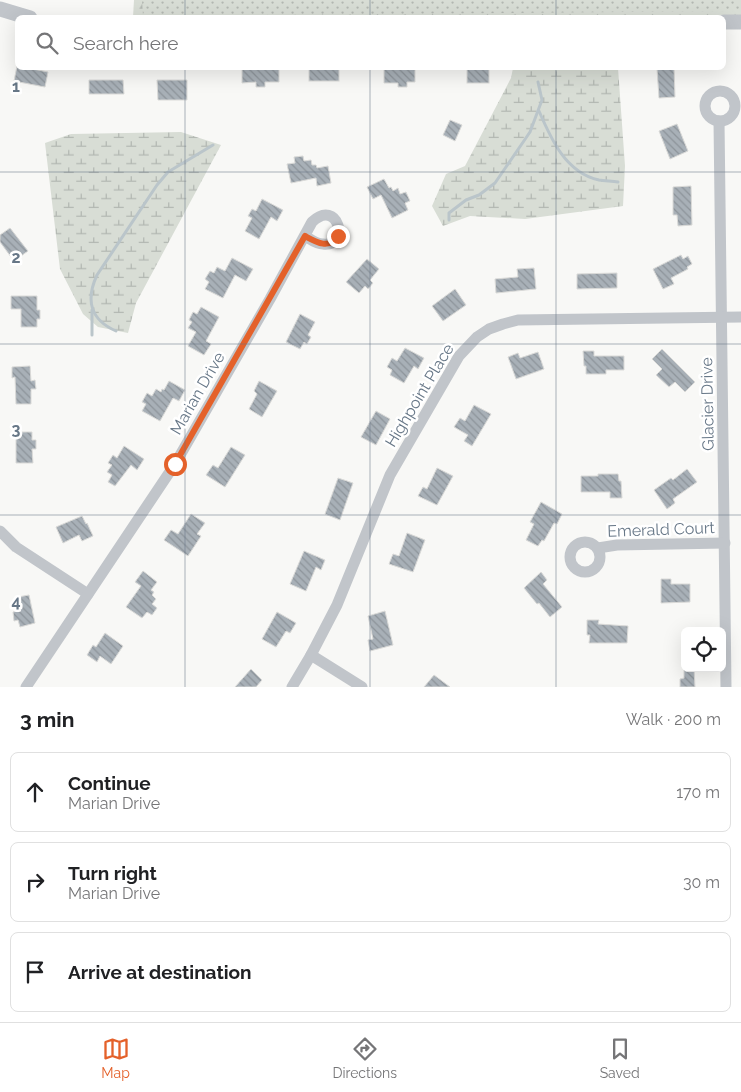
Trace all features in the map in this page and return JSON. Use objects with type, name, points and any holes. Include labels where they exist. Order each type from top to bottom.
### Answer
[{"type":"street","points":[[0,10],[19,15]]},
{"type":"street","points":[[726,22],[741,22]]},
{"type":"street","name":"Glacier Drive","points":[[719,121],[726,687]]},
{"type":"street","name":"Marian Drive","points":[[26,687],[175,464],[305,236]]},
{"type":"street","name":"Highpoint Place","points":[[292,687],[311,655],[344,588],[390,475],[459,356],[477,337],[489,329],[518,320],[741,317]]},
{"type":"street","points":[[0,530],[16,547],[88,594]]},
{"type":"street","name":"Emerald Court","points":[[598,548],[617,545],[725,544]]},
{"type":"street","points":[[311,655],[362,687]]},
{"type":"green space","points":[[134,0],[741,0],[741,17],[726,17],[726,15],[133,15]]},
{"type":"green space","points":[[142,0],[741,0],[741,11],[143,15]]},
{"type":"green space","points":[[513,70],[618,70],[625,166],[623,206],[525,219],[470,216],[443,226],[432,206],[446,174],[465,166],[511,78]]},
{"type":"green space","points":[[181,132],[221,145],[136,303],[128,333],[98,327],[83,314],[60,269],[45,143],[71,134]]},
{"type":"building","points":[[16,70],[48,72],[45,87],[14,81]]},
{"type":"building","points":[[242,70],[279,70],[279,82],[265,82],[265,87],[256,87],[256,82],[242,83]]},
{"type":"building","points":[[309,70],[339,70],[339,81],[309,81]]},
{"type":"building","points":[[384,70],[415,70],[415,82],[407,82],[407,87],[398,87],[398,83],[384,83]]},
{"type":"building","points":[[467,70],[489,70],[489,83],[467,83]]},
{"type":"building","points":[[657,70],[674,70],[675,97],[659,98]]},
{"type":"building","points":[[89,80],[123,80],[124,94],[89,94]]},
{"type":"building","points":[[157,80],[187,80],[187,100],[158,100]]},
{"type":"building","points":[[450,120],[462,125],[455,141],[443,135]]},
{"type":"building","points":[[677,124],[688,151],[670,159],[659,131]]},
{"type":"building","points":[[303,156],[304,161],[311,160],[312,165],[316,165],[317,168],[328,166],[331,183],[317,186],[316,178],[291,183],[287,164],[295,163],[294,157]]},
{"type":"building","points":[[384,179],[393,191],[398,188],[400,194],[406,192],[410,201],[405,203],[408,210],[392,218],[381,195],[373,199],[367,187]]},
{"type":"building","points":[[691,186],[692,225],[678,226],[677,215],[673,215],[673,187]]},
{"type":"building","points":[[262,199],[283,210],[277,221],[271,217],[259,239],[245,231],[252,218],[248,216],[252,209],[256,211]]},
{"type":"building","points":[[10,228],[28,251],[14,261],[0,242],[0,235]]},
{"type":"building","points":[[681,255],[683,259],[688,256],[692,264],[687,267],[688,269],[671,278],[674,284],[663,289],[653,269]]},
{"type":"building","points":[[232,258],[253,269],[246,281],[235,275],[223,298],[205,289],[209,282],[205,279],[210,271],[214,273],[217,267],[225,271]]},
{"type":"building","points":[[367,259],[379,269],[370,280],[373,283],[368,289],[365,286],[359,293],[346,282]]},
{"type":"building","points":[[534,268],[536,289],[496,293],[495,279],[518,277],[517,269]]},
{"type":"building","points":[[617,273],[617,288],[577,289],[577,274]]},
{"type":"building","points":[[455,289],[466,305],[443,321],[432,306]]},
{"type":"building","points":[[11,296],[37,296],[37,310],[40,310],[40,319],[37,319],[37,327],[21,327],[21,309],[11,309]]},
{"type":"building","points":[[201,307],[219,317],[206,341],[211,344],[204,355],[188,346],[196,332],[188,328],[192,322],[189,320],[193,312],[197,314]]},
{"type":"building","points":[[300,314],[315,322],[308,335],[311,337],[307,344],[304,342],[300,349],[286,342]]},
{"type":"building","points":[[405,348],[424,358],[418,369],[414,366],[404,383],[390,375],[392,370],[387,367],[392,358],[397,361]]},
{"type":"building","points":[[662,349],[695,382],[685,392],[675,382],[669,387],[656,375],[662,369],[652,359]]},
{"type":"building","points":[[583,351],[594,351],[594,356],[624,356],[624,370],[606,370],[606,374],[586,374]]},
{"type":"building","points":[[538,352],[544,369],[516,379],[508,357],[518,353],[520,358]]},
{"type":"building","points":[[30,366],[31,381],[35,380],[36,389],[31,389],[31,404],[16,404],[15,377],[12,378],[12,367]]},
{"type":"building","points":[[169,381],[185,390],[179,401],[173,398],[160,421],[142,411],[146,404],[142,402],[147,393],[152,396],[156,389],[161,392],[162,389],[164,390]]},
{"type":"building","points":[[259,381],[277,391],[262,417],[249,409],[257,394],[254,391]]},
{"type":"building","points":[[474,405],[491,414],[472,446],[464,441],[468,435],[454,427],[460,418],[465,421]]},
{"type":"building","points":[[376,411],[390,419],[376,445],[361,437]]},
{"type":"building","points":[[16,432],[32,432],[32,440],[36,440],[36,449],[32,449],[33,463],[16,463]]},
{"type":"building","points":[[124,446],[144,459],[137,470],[131,465],[115,486],[108,482],[112,475],[107,472],[112,465],[108,463],[113,455],[117,458]]},
{"type":"building","points":[[231,447],[245,455],[225,487],[206,475],[213,465],[218,468]]},
{"type":"building","points":[[437,468],[453,476],[437,505],[418,496],[423,487],[427,489]]},
{"type":"building","points":[[687,469],[697,482],[673,499],[675,503],[667,509],[654,490],[671,478],[673,480]]},
{"type":"building","points":[[598,474],[618,474],[619,481],[621,481],[622,498],[610,498],[610,492],[581,492],[581,476],[598,476]]},
{"type":"building","points":[[338,478],[353,483],[340,520],[325,514]]},
{"type":"building","points":[[541,502],[562,514],[557,524],[554,523],[544,541],[542,540],[538,546],[526,540],[534,524],[530,522]]},
{"type":"building","points":[[191,514],[205,523],[197,534],[201,536],[188,556],[164,540],[171,530],[178,534]]},
{"type":"building","points":[[82,516],[93,536],[82,541],[79,535],[63,543],[56,527]]},
{"type":"building","points":[[407,533],[425,540],[413,572],[389,564],[393,554],[399,556]]},
{"type":"building","points":[[304,551],[325,560],[321,570],[316,567],[306,591],[290,584]]},
{"type":"building","points":[[143,571],[157,582],[151,590],[154,592],[152,595],[156,599],[152,604],[157,608],[152,615],[147,612],[142,618],[126,607],[141,586],[135,582]]},
{"type":"building","points":[[541,572],[547,580],[543,584],[562,607],[550,617],[524,588]]},
{"type":"building","points":[[661,579],[671,579],[671,584],[690,584],[690,602],[661,603]]},
{"type":"building","points":[[29,595],[35,623],[20,627],[18,620],[14,621],[13,612],[17,611],[15,602],[18,602],[18,597]]},
{"type":"building","points":[[385,611],[393,645],[370,651],[368,640],[373,639],[368,616]]},
{"type":"building","points":[[277,612],[296,623],[290,633],[286,631],[276,647],[262,639]]},
{"type":"building","points":[[587,620],[599,620],[598,624],[628,626],[627,643],[589,643],[590,635],[587,635]]},
{"type":"building","points":[[105,633],[123,646],[111,664],[100,656],[97,662],[87,655],[93,645],[96,647]]},
{"type":"building","points":[[251,669],[262,680],[256,687],[235,687]]},
{"type":"building","points":[[684,672],[694,672],[695,687],[680,687],[680,679],[684,678]]},
{"type":"building","points":[[434,675],[450,687],[424,687]]},
{"type":"waterway","points":[[449,220],[449,213],[466,200],[479,195],[495,183],[530,132],[542,100],[538,82]]},
{"type":"waterway","points":[[539,111],[561,153],[577,170],[599,180],[618,182]]},
{"type":"waterway","points":[[116,331],[101,321],[93,309],[91,293],[97,275],[157,185],[168,172],[213,145]]},
{"type":"waterway","points":[[92,310],[92,335]]},
{"type":"route","points":[[175,464],[305,236],[323,245],[330,244],[338,236]]}]
